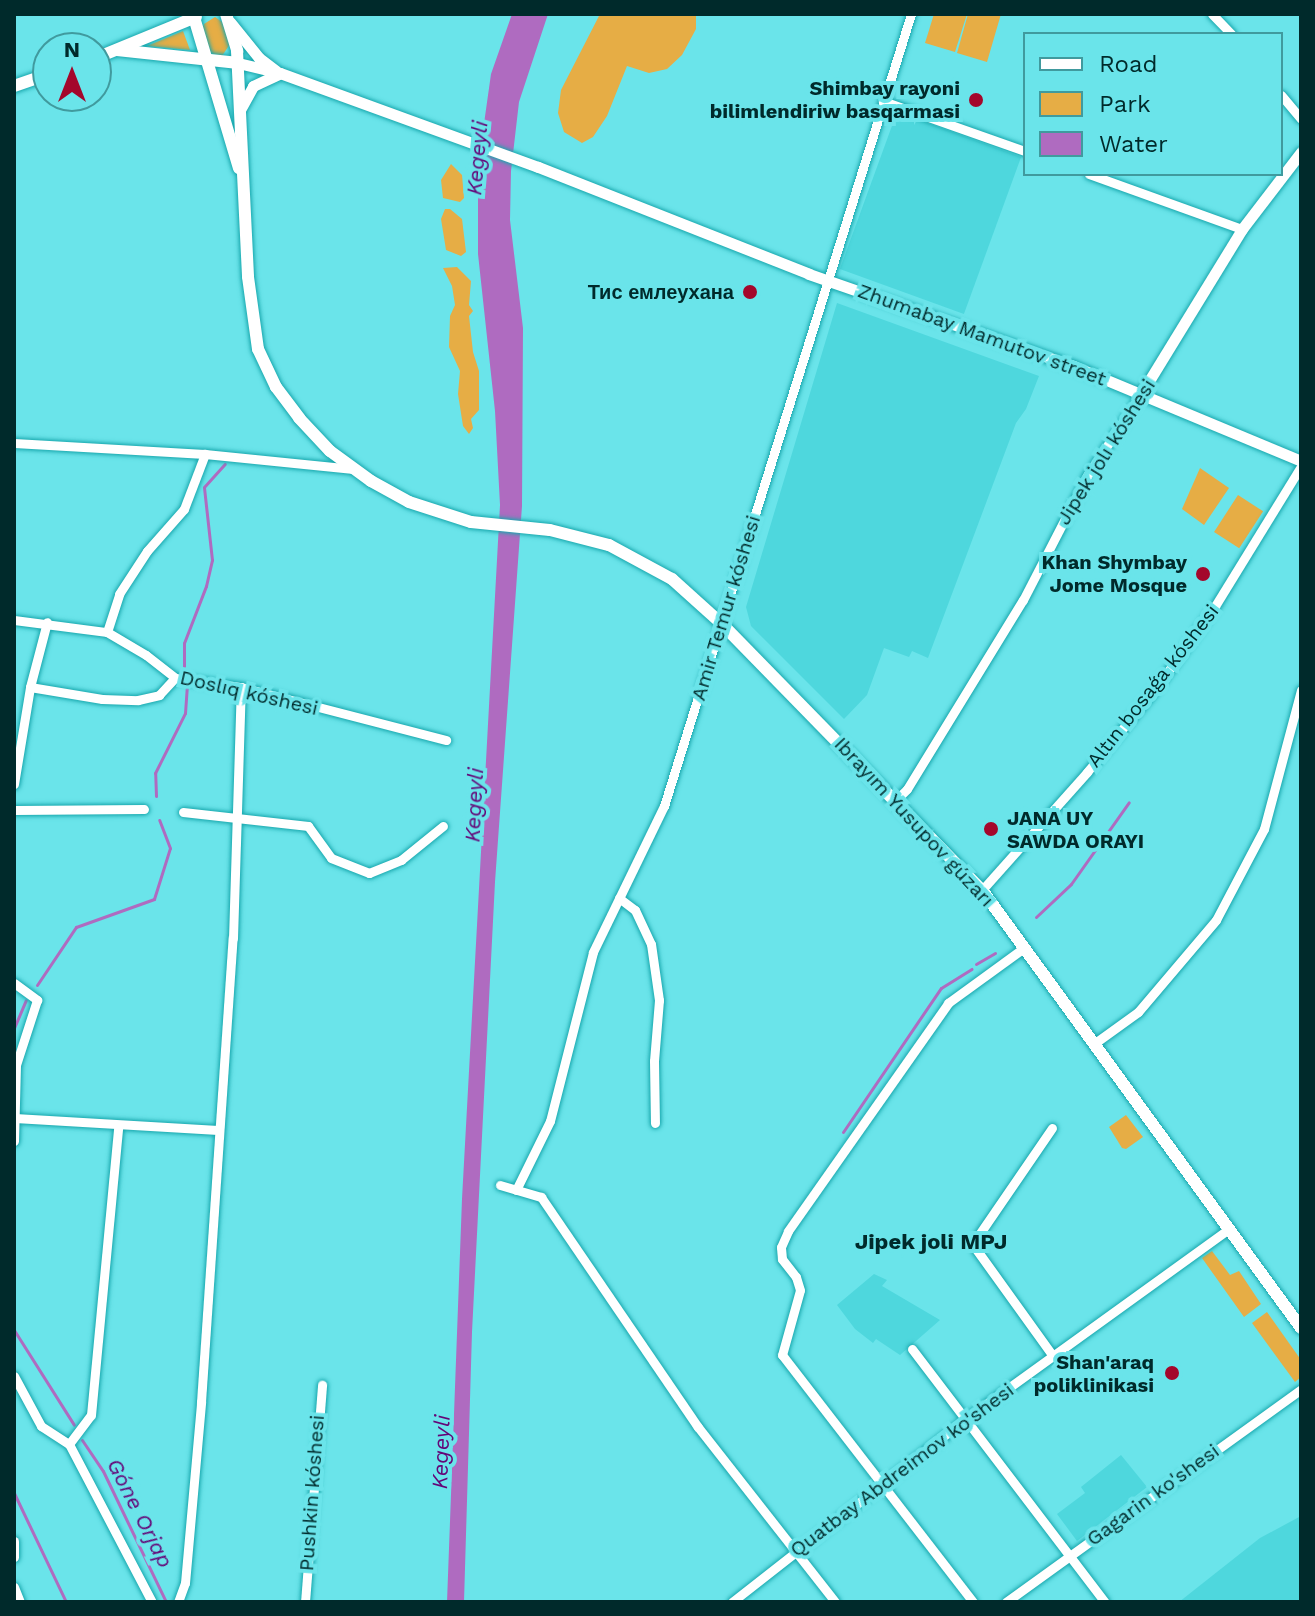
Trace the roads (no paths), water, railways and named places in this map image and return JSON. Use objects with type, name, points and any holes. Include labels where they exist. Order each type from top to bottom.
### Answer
[{"type":"main road","points":[[152,37],[178,14]]},
{"type":"main road","points":[[112,52],[195,16],[243,183]]},
{"type":"main road","points":[[228,18],[238,63],[243,183]]},
{"type":"main road","points":[[117,50],[238,63]]},
{"type":"main road","name":"Ibrayım Yusupov gúzarı","points":[[243,183],[248,277],[258,349],[276,387],[299,418],[330,451],[409,502],[486,526],[532,528],[598,541],[672,579],[722,624],[897,799],[982,890],[1301,1328]]},
{"type":"street","name":"Amir Temur kóshesi","points":[[516,1190],[550,1121],[593,952],[664,806],[911,14]]},
{"type":"street","points":[[1212,14],[1229,32]]},
{"type":"street","points":[[228,18],[259,58],[280,73]]},
{"type":"street","points":[[238,63],[280,73]]},
{"type":"street","points":[[241,109],[253,86],[280,73]]},
{"type":"street","name":"Zhumabay Mamutov street","points":[[280,73],[538,167],[829,281],[1013,344],[1141,394],[1301,464]]},
{"type":"street","points":[[1283,97],[1301,119]]},
{"type":"street","points":[[883,101],[1023,150]]},
{"type":"street","name":"Jipek jolı kóshesi","points":[[1283,175],[1301,152]]},
{"type":"street","points":[[1095,176],[1242,229]]},
{"type":"street","name":"Jipek jolı kóshesi","points":[[897,799],[907,789],[1023,600],[1087,476],[1242,229],[1283,176]]},
{"type":"street","points":[[14,443],[205,454],[354,469]]},
{"type":"street","points":[[107,632],[119,594],[147,551],[184,509],[205,454]]},
{"type":"street","name":"Altın bosaǵa kóshesi","points":[[982,890],[1087,772],[1159,684],[1215,606],[1301,464]]},
{"type":"street","name":"Doslıq kóshesi","points":[[14,620],[107,632],[146,655],[175,678],[241,687],[446,740]]},
{"type":"street","points":[[14,784],[30,687],[47,622]]},
{"type":"street","points":[[30,687],[102,699],[138,700],[159,695],[175,678]]},
{"type":"street","points":[[178,1602],[185,1583],[201,1402],[233,938],[241,687]]},
{"type":"street","points":[[1095,1043],[1138,1012],[1216,920],[1264,829],[1301,693]]},
{"type":"street","points":[[14,810],[144,809]]},
{"type":"street","points":[[183,812],[308,826],[331,858],[369,873],[401,860],[443,826]]},
{"type":"street","points":[[619,898],[635,910],[651,944],[659,1000],[654,1061],[655,1123]]},
{"type":"street","points":[[973,1602],[782,1355],[800,1290],[796,1277],[782,1259],[781,1247],[788,1231],[948,1003],[1025,947]]},
{"type":"street","points":[[14,983],[37,1000],[16,1065],[14,1141]]},
{"type":"street","points":[[15,1118],[118,1127],[218,1130]]},
{"type":"street","points":[[69,1444],[91,1415],[118,1127]]},
{"type":"street","points":[[1052,1128],[976,1239],[976,1249],[1053,1356]]},
{"type":"street","points":[[500,1185],[541,1197],[698,1427],[835,1602]]},
{"type":"street","name":"Quatbay Abdreimov ko'shesi","points":[[732,1602],[964,1420],[1229,1229]]},
{"type":"street","points":[[912,1349],[1105,1602]]},
{"type":"street","points":[[14,1376],[41,1426],[69,1444],[152,1602]]},
{"type":"street","name":"Pushkin kóshesi","points":[[305,1602],[322,1385]]},
{"type":"street","name":"Gagarin ko'shesi","points":[[1006,1602],[1301,1389]]},
{"type":"street","points":[[14,1541],[14,1557]]},
{"type":"street","points":[[14,1587],[20,1602]]},
{"type":"water","points":[[512,14],[548,14],[519,102],[511,171],[510,220],[523,328],[522,506],[495,882],[472,1332],[464,1602],[447,1602],[462,1199],[500,505],[495,411],[478,254],[478,166],[491,74]]},
{"type":"waterway","points":[[184,666],[184,643],[206,586],[212,560],[204,487],[225,464]]},
{"type":"waterway","points":[[156,796],[155,773],[185,713],[187,686]]},
{"type":"waterway","points":[[1036,917],[1071,884],[1129,802]]},
{"type":"waterway","points":[[37,985],[76,927],[154,899],[170,848],[159,820]]},
{"type":"waterway","points":[[976,964],[995,953]]},
{"type":"waterway","points":[[843,1132],[941,988],[972,969]]},
{"type":"waterway","points":[[14,1028],[26,1000]]},
{"type":"waterway","name":"Góne Orjap","points":[[14,1330],[74,1425]]},
{"type":"waterway","name":"Góne Orjap","points":[[82,1440],[103,1471],[166,1602]]},
{"type":"waterway","points":[[14,1493],[66,1602]]},
{"type":"place","name":"Shimbay rayoni bilimlendiriw basqarmasi","points":[[976,100]]},
{"type":"place","name":"Тис емлеухана","points":[[750,292]]},
{"type":"place","name":"Khan Shymbay Jome Mosque","points":[[1203,574]]},
{"type":"place","name":"JANA UY SAWDA ORAYI","points":[[991,829]]},
{"type":"place","name":"Shan'araq poliklinikasi","points":[[1172,1373]]},
{"type":"district","name":"Jipek joli MPJ","points":[[931,1242]]},
{"type":"water label","name":"Kegeyli","points":[[477,158]]},
{"type":"water label","name":"Kegeyli","points":[[474,805]]},
{"type":"water label","name":"Kegeyli","points":[[441,1452]]}]
